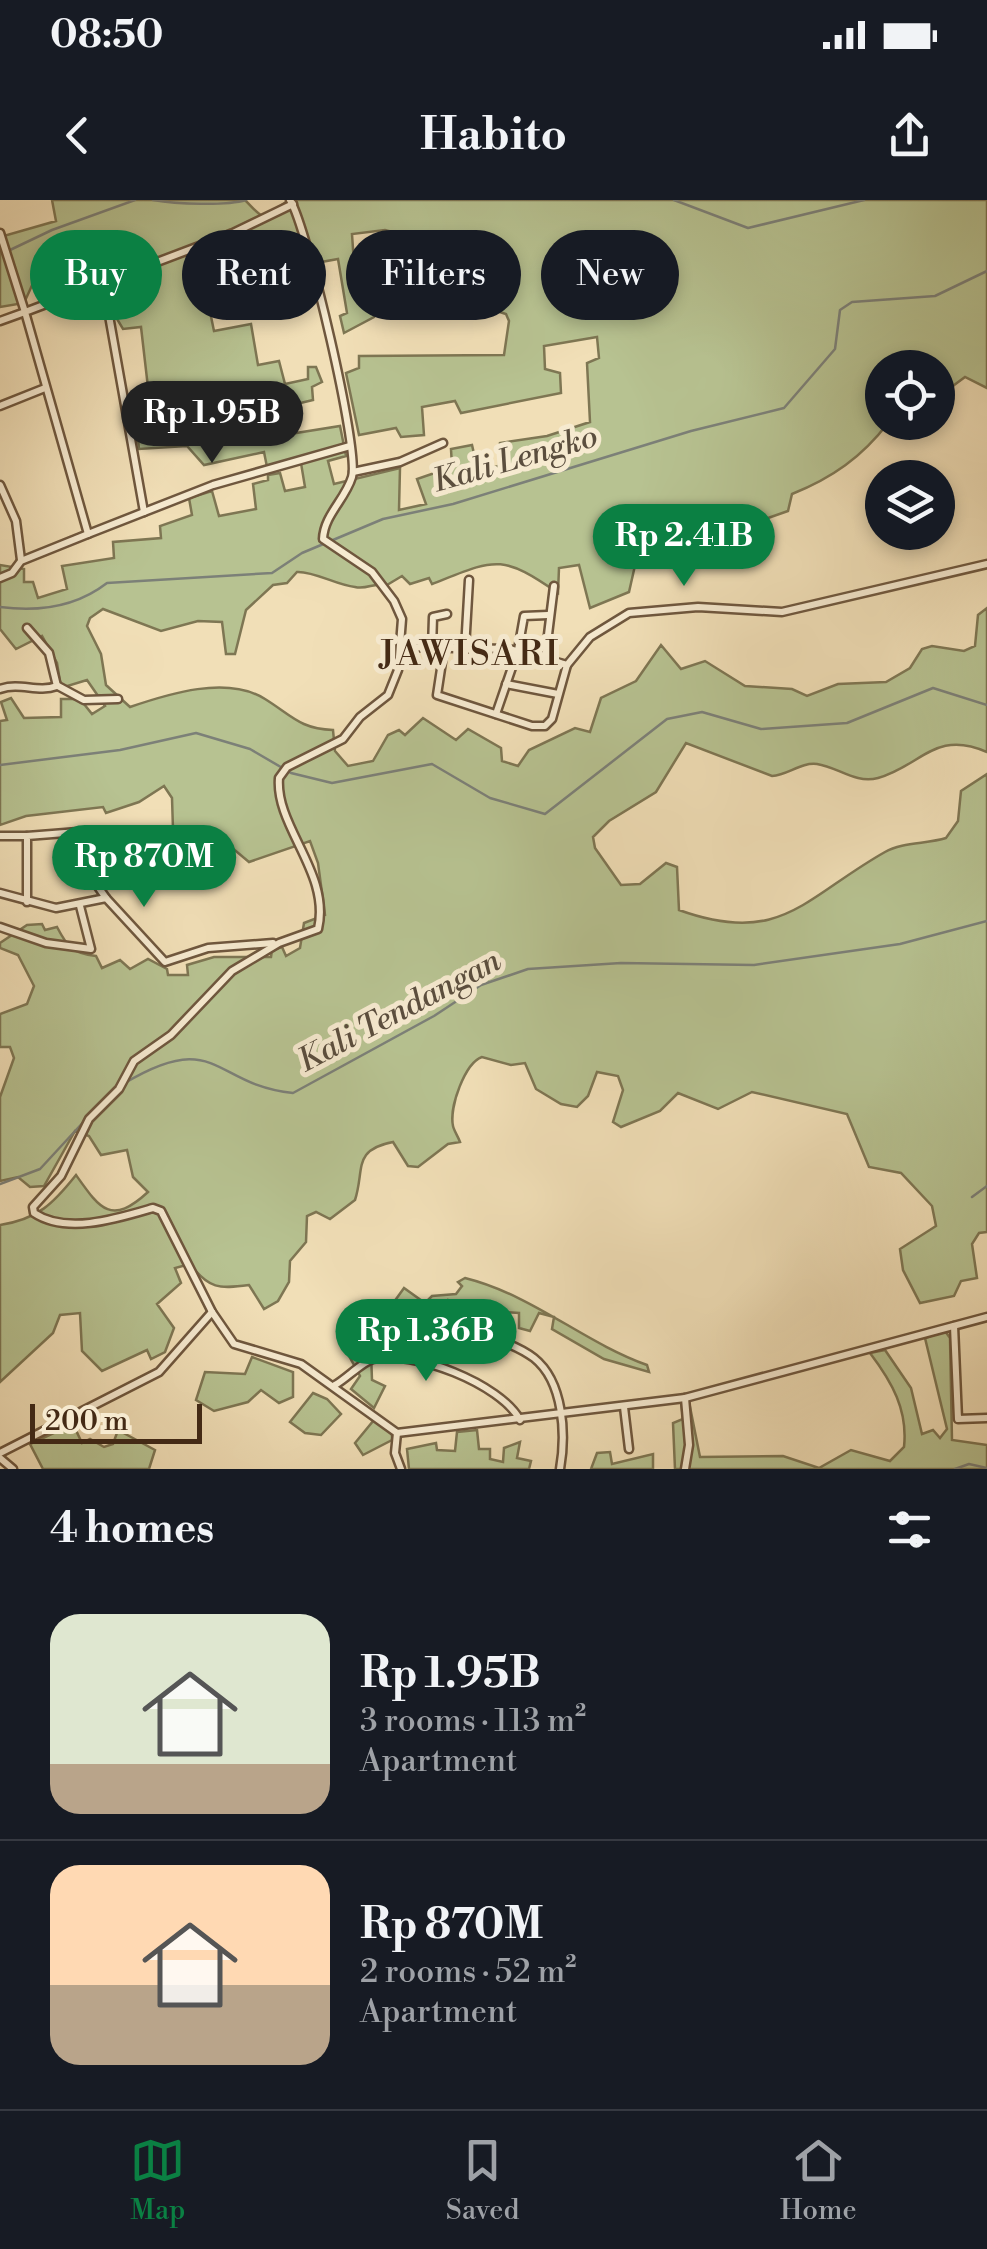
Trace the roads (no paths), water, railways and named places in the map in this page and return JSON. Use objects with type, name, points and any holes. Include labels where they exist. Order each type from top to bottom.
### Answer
[{"type":"street","points":[[0,836],[79,833],[80,861],[106,898],[136,926],[160,961],[177,960],[208,948],[279,942],[314,932],[320,920],[307,854],[278,794],[278,778],[285,770],[338,743],[395,684],[402,619],[394,600],[372,572],[325,542],[325,524],[353,472],[315,274],[292,202],[232,234],[162,260]]},
{"type":"street","points":[[1,236],[88,534]]},
{"type":"street","points":[[0,322],[30,310]]},
{"type":"street","points":[[110,320],[144,512]]},
{"type":"street","points":[[0,406],[45,388]]},
{"type":"street","points":[[353,472],[400,462],[443,443]]},
{"type":"street","points":[[0,578],[12,573],[20,561],[213,485],[350,446]]},
{"type":"street","points":[[0,485],[16,522],[20,561]]},
{"type":"street","points":[[444,649],[438,695],[545,726],[552,718],[566,665],[590,637],[629,613],[698,607],[782,612],[987,564]]},
{"type":"street","points":[[465,649],[468,580]]},
{"type":"street","points":[[544,659],[551,633],[548,615],[554,586]]},
{"type":"street","points":[[432,648],[432,617],[447,614]]},
{"type":"street","points":[[496,714],[525,616],[548,615]]},
{"type":"street","points":[[28,628],[48,653],[57,686]]},
{"type":"street","points":[[401,647],[518,650],[566,665]]},
{"type":"street","points":[[0,689],[20,683],[42,689],[57,686],[84,700],[118,699]]},
{"type":"street","points":[[506,684],[558,694]]},
{"type":"street","points":[[26,836],[27,902]]},
{"type":"street","points":[[0,893],[56,908],[106,898]]},
{"type":"street","points":[[0,927],[46,943],[90,949],[80,906]]},
{"type":"street","points":[[279,942],[215,985],[172,1035],[134,1061],[120,1086],[89,1119],[61,1176],[33,1210],[44,1219],[102,1222],[153,1208],[162,1210],[212,1312],[241,1348],[289,1360],[334,1385],[397,1433],[685,1398],[987,1317]]},
{"type":"street","points":[[13,1469],[0,1456],[167,1367],[212,1312]]},
{"type":"street","points":[[446,1322],[534,1358],[554,1390],[562,1415],[560,1469]]},
{"type":"street","points":[[954,1326],[958,1419],[987,1418]]},
{"type":"street","points":[[334,1385],[372,1359],[414,1362],[483,1385],[506,1401],[520,1420]]},
{"type":"street","points":[[685,1398],[690,1454],[685,1469]]},
{"type":"street","points":[[624,1407],[629,1450]]},
{"type":"street","points":[[397,1433],[395,1453],[401,1469]]},
{"type":"waterway","points":[[10,250],[135,200]]},
{"type":"waterway","points":[[153,200],[201,204],[246,200]]},
{"type":"waterway","points":[[674,200],[748,228],[864,200]]},
{"type":"waterway","name":"Kali Lengko","points":[[0,607],[56,606],[83,598],[107,583],[272,573],[302,553],[383,519],[453,504],[691,431],[784,408],[835,349],[840,310],[852,302],[935,296],[987,271]]},
{"type":"waterway","points":[[0,765],[120,750],[196,733],[250,749],[291,773],[332,783],[432,764],[490,798],[545,814],[667,719],[702,712],[761,729],[847,723],[933,688],[987,705]]},
{"type":"waterway","name":"Kali Tendangan","points":[[123,1084],[178,1060],[197,1060],[266,1088],[293,1093],[434,1016],[481,985],[528,969],[621,963],[754,965],[900,944],[987,921]]},
{"type":"waterway","name":"Kali Tendangan","points":[[0,1184],[40,1169],[112,1091]]},
{"type":"waterway","points":[[972,1197],[987,1186]]},
{"type":"waterway","points":[[955,1469],[969,1464],[987,1468]]},
{"type":"district","name":"JAWISARI","points":[[470,654]]}]
